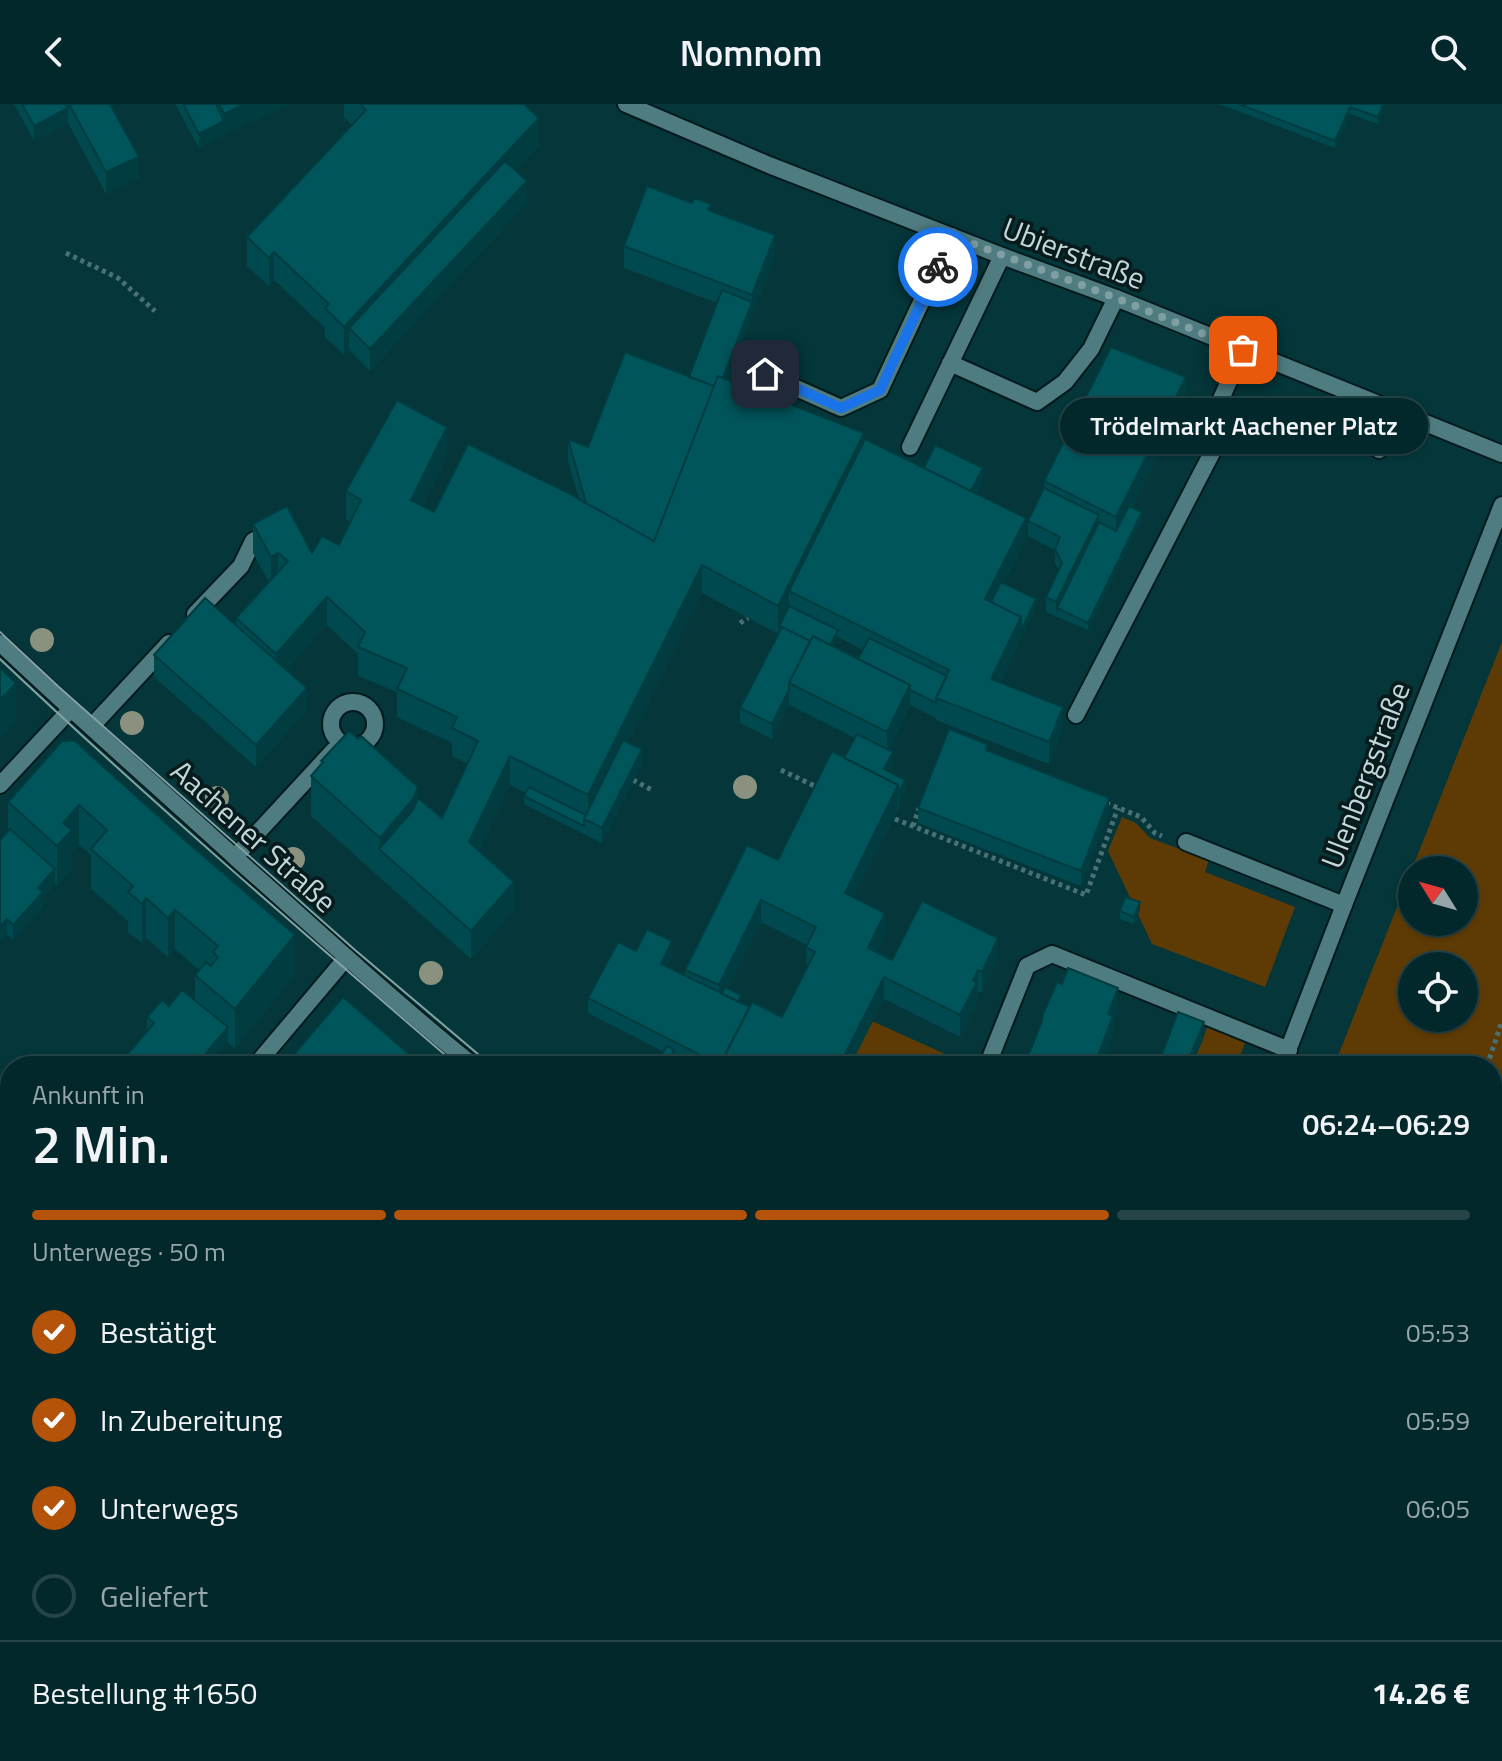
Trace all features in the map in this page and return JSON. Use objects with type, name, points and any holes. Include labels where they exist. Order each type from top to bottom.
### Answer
[{"type":"street","name":"Ubierstraße","points":[[626,104],[769,165],[1116,298],[1502,454]]},
{"type":"street","points":[[765,374],[841,408],[880,390],[952,236]]},
{"type":"street","points":[[910,447],[1002,256]]},
{"type":"street","points":[[950,363],[1037,402],[1065,382],[1091,349],[1116,298]]},
{"type":"street","points":[[1076,715],[1217,443],[1212,419],[1243,350]]},
{"type":"street","points":[[1379,450],[1399,413]]},
{"type":"street","name":"Ulenbergstraße","points":[[1287,1056],[1502,505]]},
{"type":"street","points":[[91,727],[241,566],[253,541],[279,526]]},
{"type":"street","name":"Aachener Straße","points":[[0,643],[235,857],[462,1056]]},
{"type":"street","points":[[0,785],[71,709]]},
{"type":"street","points":[[235,857],[341,743]]},
{"type":"street","points":[[1186,842],[1344,905]]},
{"type":"street","points":[[991,1056],[1027,966],[1052,954],[1282,1056]]},
{"type":"street","points":[[263,1056],[347,957]]},
{"type":"path","points":[[66,253],[118,278],[155,311]]},
{"type":"path","points":[[740,623],[748,618]]},
{"type":"path","points":[[781,770],[823,790]]},
{"type":"path","points":[[633,780],[654,791]]},
{"type":"path","points":[[913,826],[923,798]]},
{"type":"path","points":[[1105,803],[1141,817],[1155,833],[1179,843],[1186,842]]},
{"type":"path","points":[[895,819],[1086,895],[1118,808]]},
{"type":"path","points":[[1490,1056],[1502,1021]]},
{"type":"shaded area","points":[[1502,642],[1502,1056],[1338,1056],[1398,904],[1398,936],[1478,936],[1478,856],[1417,856]]},
{"type":"shaded area","points":[[1122,817],[1136,823],[1150,838],[1209,860],[1205,872],[1295,907],[1265,987],[1152,944],[1108,851]]},
{"type":"shaded area","points":[[872,1021],[950,1056],[855,1056]]},
{"type":"shaded area","points":[[1209,1023],[1247,1038],[1240,1056],[1196,1056]]},
{"type":"building","points":[[22,104],[66,104],[68,108],[34,126]]},
{"type":"building","points":[[69,104],[110,104],[139,157],[106,172]]},
{"type":"building","points":[[183,104],[216,104],[224,121],[199,134]]},
{"type":"building","points":[[219,104],[245,104],[224,114]]},
{"type":"building","points":[[360,104],[524,104],[539,118],[344,327],[325,308],[329,304],[274,252],[269,258],[247,237],[366,110]]},
{"type":"building","points":[[1239,104],[1383,104],[1378,117],[1350,107],[1335,141]]},
{"type":"building","points":[[505,161],[527,181],[370,349],[349,328]]},
{"type":"building","points":[[647,186],[692,203],[695,198],[711,204],[708,210],[775,235],[752,295],[624,246]]},
{"type":"building","points":[[722,290],[752,302],[723,378],[718,376],[714,386],[689,377]]},
{"type":"building","points":[[1111,347],[1186,377],[1116,517],[1044,481]]},
{"type":"building","points":[[625,352],[714,386],[654,541],[586,503],[568,439],[588,447]]},
{"type":"building","points":[[718,376],[864,433],[778,606],[702,565],[588,795],[510,756],[469,842],[514,882],[471,931],[379,849],[413,810],[418,798],[442,818],[478,741],[452,728],[457,717],[397,689],[407,668],[358,647],[365,632],[327,597],[276,654],[236,618],[288,561],[278,553],[271,557],[253,524],[287,506],[312,553],[322,536],[339,545],[361,500],[346,491],[397,400],[447,427],[411,500],[434,512],[468,444],[566,492],[654,541]]},
{"type":"building","points":[[865,439],[1026,518],[985,599],[1021,617],[991,679],[1063,707],[1049,742],[936,698],[949,670],[789,591]]},
{"type":"building","points":[[935,445],[983,468],[971,491],[924,468]]},
{"type":"building","points":[[1044,488],[1099,515],[1056,602],[1046,597],[1062,563],[1055,549],[1060,537],[1028,521]]},
{"type":"building","points":[[1129,506],[1142,512],[1088,623],[1057,608],[1099,522],[1116,531]]},
{"type":"building","points":[[1001,582],[1036,599],[1021,631],[1021,617],[991,602]]},
{"type":"building","points":[[205,598],[307,688],[256,745],[154,655]]},
{"type":"building","points":[[789,606],[838,630],[830,645],[813,636],[810,641],[779,627]]},
{"type":"building","points":[[782,627],[810,641],[772,724],[740,708]]},
{"type":"building","points":[[813,636],[910,685],[887,732],[789,683]]},
{"type":"building","points":[[869,638],[947,676],[936,703],[910,690],[910,685],[858,659]]},
{"type":"building","points":[[0,668],[16,683],[0,700]]},
{"type":"building","points":[[949,729],[987,744],[986,750],[1109,798],[1081,871],[918,808]]},
{"type":"building","points":[[349,731],[358,739],[361,736],[418,787],[413,799],[380,838],[311,776]]},
{"type":"building","points":[[857,734],[893,752],[884,769],[905,780],[899,793],[898,785],[844,758]]},
{"type":"building","points":[[623,740],[642,749],[602,828],[584,819]]},
{"type":"building","points":[[62,741],[75,741],[295,935],[235,1009],[195,975],[206,962],[211,966],[218,957],[213,952],[218,946],[175,910],[168,918],[146,898],[142,904],[128,892],[133,886],[91,849],[107,830],[79,805],[63,823],[72,830],[57,846],[8,802]]},
{"type":"building","points":[[832,751],[898,785],[845,893],[885,913],[868,948],[892,960],[922,901],[998,938],[982,972],[978,970],[973,980],[977,982],[960,1015],[884,977],[844,1056],[724,1056],[752,1002],[782,1017],[815,952],[806,947],[816,927],[761,900],[719,985],[685,970],[747,845],[778,860]]},
{"type":"building","points":[[529,787],[586,815],[584,826],[524,796]]},
{"type":"building","points":[[10,829],[55,869],[38,888],[43,892],[13,925],[7,919],[0,927],[0,840]]},
{"type":"building","points":[[1125,897],[1140,902],[1134,917],[1120,911]]},
{"type":"building","points":[[647,929],[672,941],[661,964],[750,1007],[725,1056],[702,1056],[588,998],[618,942],[636,951]]},
{"type":"building","points":[[1068,968],[1118,988],[1108,1014],[1113,1016],[1098,1056],[1028,1056],[1057,982],[1062,984]]},
{"type":"building","points":[[725,987],[741,995],[738,1002],[722,994]]},
{"type":"building","points":[[182,990],[228,1027],[203,1056],[126,1056],[154,1023],[147,1017],[162,1000],[169,1006]]},
{"type":"building","points":[[343,997],[411,1056],[298,1056],[295,1053]]},
{"type":"building","points":[[1178,1012],[1204,1022],[1190,1056],[1161,1056]]},
{"type":"building","points":[[667,1046],[674,1050],[671,1056],[662,1054]]},
{"type":"tram line","points":[[0,632],[355,950],[480,1056]]},
{"type":"tram line","points":[[0,659],[169,814],[446,1056]]},
{"type":"way so far","points":[[938,267],[952,236],[1243,350]]},
{"type":"place","name":"Trödelmarkt Aachener Platz","points":[[1243,350]]},
{"type":"route","points":[[765,374],[841,408],[880,390],[938,267]]}]
